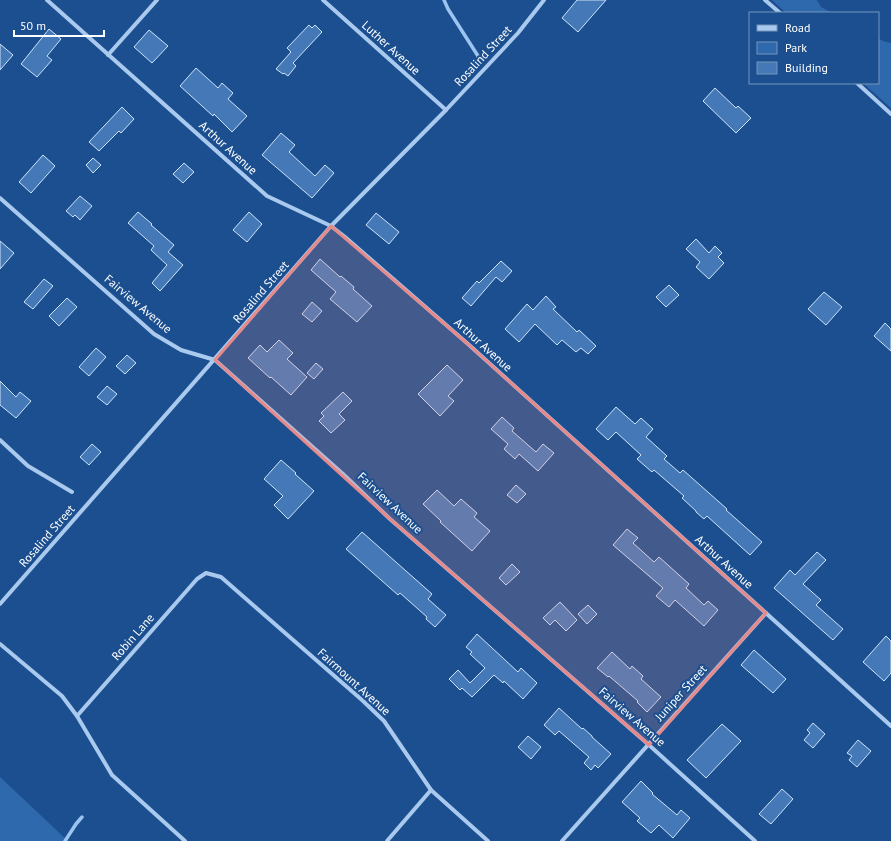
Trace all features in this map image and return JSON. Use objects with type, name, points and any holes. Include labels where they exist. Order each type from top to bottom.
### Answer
[{"type":"street","name":"Arthur Avenue","points":[[48,0],[267,196],[331,226],[345,237],[468,344],[891,726]]},
{"type":"street","points":[[108,55],[157,0]]},
{"type":"street","name":"Luther Avenue","points":[[323,0],[446,110]]},
{"type":"street","name":"Rosalind Street","points":[[0,604],[331,226],[446,110],[518,33],[544,0]]},
{"type":"street","points":[[765,0],[779,12]]},
{"type":"street","points":[[858,84],[891,114]]},
{"type":"street","name":"Fairview Avenue","points":[[0,198],[154,334],[180,350],[215,360],[343,474],[390,519],[649,745],[755,841]]},
{"type":"street","points":[[0,440],[28,466],[72,492]]},
{"type":"street","name":"Robin Lane","points":[[77,716],[197,579],[206,573]]},
{"type":"street","name":"Fairmount Avenue","points":[[206,573],[221,577],[362,700],[384,721],[431,790],[488,841]]},
{"type":"street","name":"Juniper Street","points":[[562,841],[766,613]]},
{"type":"street","points":[[0,644],[62,696],[77,716],[112,775],[185,841]]},
{"type":"street","points":[[387,841],[431,790]]},
{"type":"highlighted area","points":[[331,226],[468,344],[766,613],[649,745],[390,519],[215,360]]},
{"type":"green space","points":[[772,0],[817,0],[821,7],[830,12],[785,12]]},
{"type":"green space","points":[[879,39],[891,43],[891,108],[864,84],[879,84]]},
{"type":"green space","points":[[0,777],[68,841],[0,841]]},
{"type":"building","points":[[577,0],[606,0],[578,32],[562,18]]},
{"type":"building","points":[[309,25],[312,28],[315,25],[322,32],[293,63],[296,66],[288,76],[284,73],[283,74],[276,69],[291,52],[287,48]]},
{"type":"building","points":[[49,29],[61,39],[47,56],[52,60],[37,77],[21,64]]},
{"type":"building","points":[[149,30],[168,46],[152,63],[134,47]]},
{"type":"building","points":[[0,44],[13,55],[0,70]]},
{"type":"building","points":[[196,68],[218,88],[222,83],[233,93],[228,99],[247,116],[232,132],[214,114],[213,116],[180,86]]},
{"type":"building","points":[[715,88],[736,108],[738,106],[751,118],[736,133],[703,101]]},
{"type":"building","points":[[122,107],[134,119],[121,133],[119,131],[99,151],[89,142]]},
{"type":"building","points":[[281,133],[295,145],[289,152],[315,176],[325,165],[334,173],[312,198],[262,155]]},
{"type":"building","points":[[43,155],[55,166],[31,193],[19,182]]},
{"type":"building","points":[[93,158],[101,165],[93,173],[86,165]]},
{"type":"building","points":[[184,163],[194,172],[183,183],[173,174]]},
{"type":"building","points":[[80,196],[92,206],[80,220],[75,215],[73,217],[66,211]]},
{"type":"building","points":[[138,212],[174,245],[168,252],[183,265],[160,291],[152,283],[167,265],[151,250],[154,246],[128,223]]},
{"type":"building","points":[[249,212],[262,224],[247,242],[233,230]]},
{"type":"building","points":[[376,213],[399,232],[389,244],[366,225]]},
{"type":"building","points":[[696,239],[709,253],[715,246],[722,253],[718,257],[724,263],[709,279],[696,267],[700,262],[686,249]]},
{"type":"building","points":[[0,241],[14,253],[0,269]]},
{"type":"building","points":[[320,259],[354,287],[353,289],[372,306],[357,322],[330,299],[336,292],[311,270]]},
{"type":"building","points":[[501,261],[512,271],[502,282],[496,277],[471,306],[462,298],[477,281],[479,283]]},
{"type":"building","points":[[44,279],[53,286],[33,309],[24,302]]},
{"type":"building","points":[[669,285],[679,295],[666,307],[656,297]]},
{"type":"building","points":[[824,292],[842,307],[826,325],[808,309]]},
{"type":"building","points":[[546,296],[556,307],[553,309],[577,332],[579,330],[596,346],[588,354],[581,348],[576,352],[562,340],[557,345],[535,324],[519,342],[505,329],[527,304],[533,310]]},
{"type":"building","points":[[67,298],[77,307],[59,326],[49,316]]},
{"type":"building","points":[[312,302],[322,311],[312,322],[302,314]]},
{"type":"building","points":[[885,323],[891,329],[891,351],[874,336]]},
{"type":"building","points":[[279,340],[293,353],[287,359],[307,377],[291,395],[248,358],[260,345],[267,352]]},
{"type":"building","points":[[96,348],[106,357],[89,376],[79,367]]},
{"type":"building","points":[[127,355],[136,363],[125,374],[116,366]]},
{"type":"building","points":[[316,363],[323,369],[314,379],[307,373]]},
{"type":"building","points":[[447,365],[463,380],[448,396],[454,401],[440,416],[418,394]]},
{"type":"building","points":[[0,381],[16,397],[20,392],[31,401],[16,418],[0,405]]},
{"type":"building","points":[[107,386],[117,394],[107,405],[97,397]]},
{"type":"building","points":[[343,392],[352,401],[339,414],[345,420],[331,433],[319,421],[324,416],[321,413]]},
{"type":"building","points":[[616,407],[635,424],[641,418],[653,429],[646,437],[667,456],[664,459],[680,473],[683,470],[762,542],[750,555],[707,516],[704,519],[696,512],[682,498],[684,496],[654,470],[652,472],[637,459],[641,455],[616,432],[608,440],[596,429]]},
{"type":"building","points":[[502,417],[514,428],[512,431],[536,452],[543,444],[554,453],[538,471],[519,454],[515,459],[504,449],[508,444],[491,429]]},
{"type":"building","points":[[92,444],[101,452],[89,465],[80,457]]},
{"type":"building","points":[[281,460],[314,491],[288,519],[274,505],[283,496],[264,479]]},
{"type":"building","points":[[516,485],[526,494],[517,503],[507,495]]},
{"type":"building","points":[[437,490],[454,506],[461,499],[477,513],[474,517],[490,531],[472,551],[440,522],[441,521],[423,504]]},
{"type":"building","points":[[627,529],[638,538],[633,543],[654,562],[659,557],[689,584],[686,588],[704,605],[708,601],[718,610],[704,626],[675,600],[669,607],[656,596],[663,588],[613,545]]},
{"type":"building","points":[[362,532],[432,594],[428,599],[446,615],[435,627],[426,619],[427,617],[400,593],[398,595],[346,549]]},
{"type":"building","points":[[817,552],[826,560],[803,584],[821,600],[816,605],[843,629],[833,640],[774,588],[790,570],[795,575]]},
{"type":"building","points":[[512,564],[520,572],[506,585],[499,578]]},
{"type":"building","points":[[560,602],[577,620],[566,631],[555,620],[550,625],[543,618]]},
{"type":"building","points":[[588,605],[597,614],[587,624],[578,614]]},
{"type":"building","points":[[477,634],[518,672],[521,668],[537,683],[523,699],[504,681],[503,683],[494,675],[472,697],[462,688],[460,690],[449,679],[458,670],[470,683],[485,668],[470,654],[472,652],[466,647]]},
{"type":"building","points":[[886,636],[891,641],[891,673],[884,681],[863,662]]},
{"type":"building","points":[[754,650],[786,679],[773,693],[741,665]]},
{"type":"building","points":[[612,652],[630,669],[632,666],[643,676],[641,679],[661,697],[647,712],[637,702],[638,701],[609,676],[608,677],[597,668]]},
{"type":"building","points":[[559,708],[611,754],[598,768],[595,765],[591,770],[584,763],[589,757],[559,731],[555,735],[544,725]]},
{"type":"building","points":[[813,723],[825,734],[813,748],[804,740],[810,733],[807,730]]},
{"type":"building","points":[[722,724],[741,741],[706,778],[687,760]]},
{"type":"building","points":[[528,736],[541,747],[531,759],[518,747]]},
{"type":"building","points":[[858,740],[871,751],[857,767],[849,760],[852,756],[847,753]]},
{"type":"building","points":[[641,781],[653,793],[652,794],[677,815],[681,810],[690,818],[673,838],[659,825],[651,833],[637,821],[640,818],[622,802]]},
{"type":"building","points":[[782,789],[793,799],[771,824],[759,814]]},
{"type":"waterway","points":[[444,0],[448,9],[478,56],[478,62]]},
{"type":"waterway","points":[[65,841],[82,817]]}]
